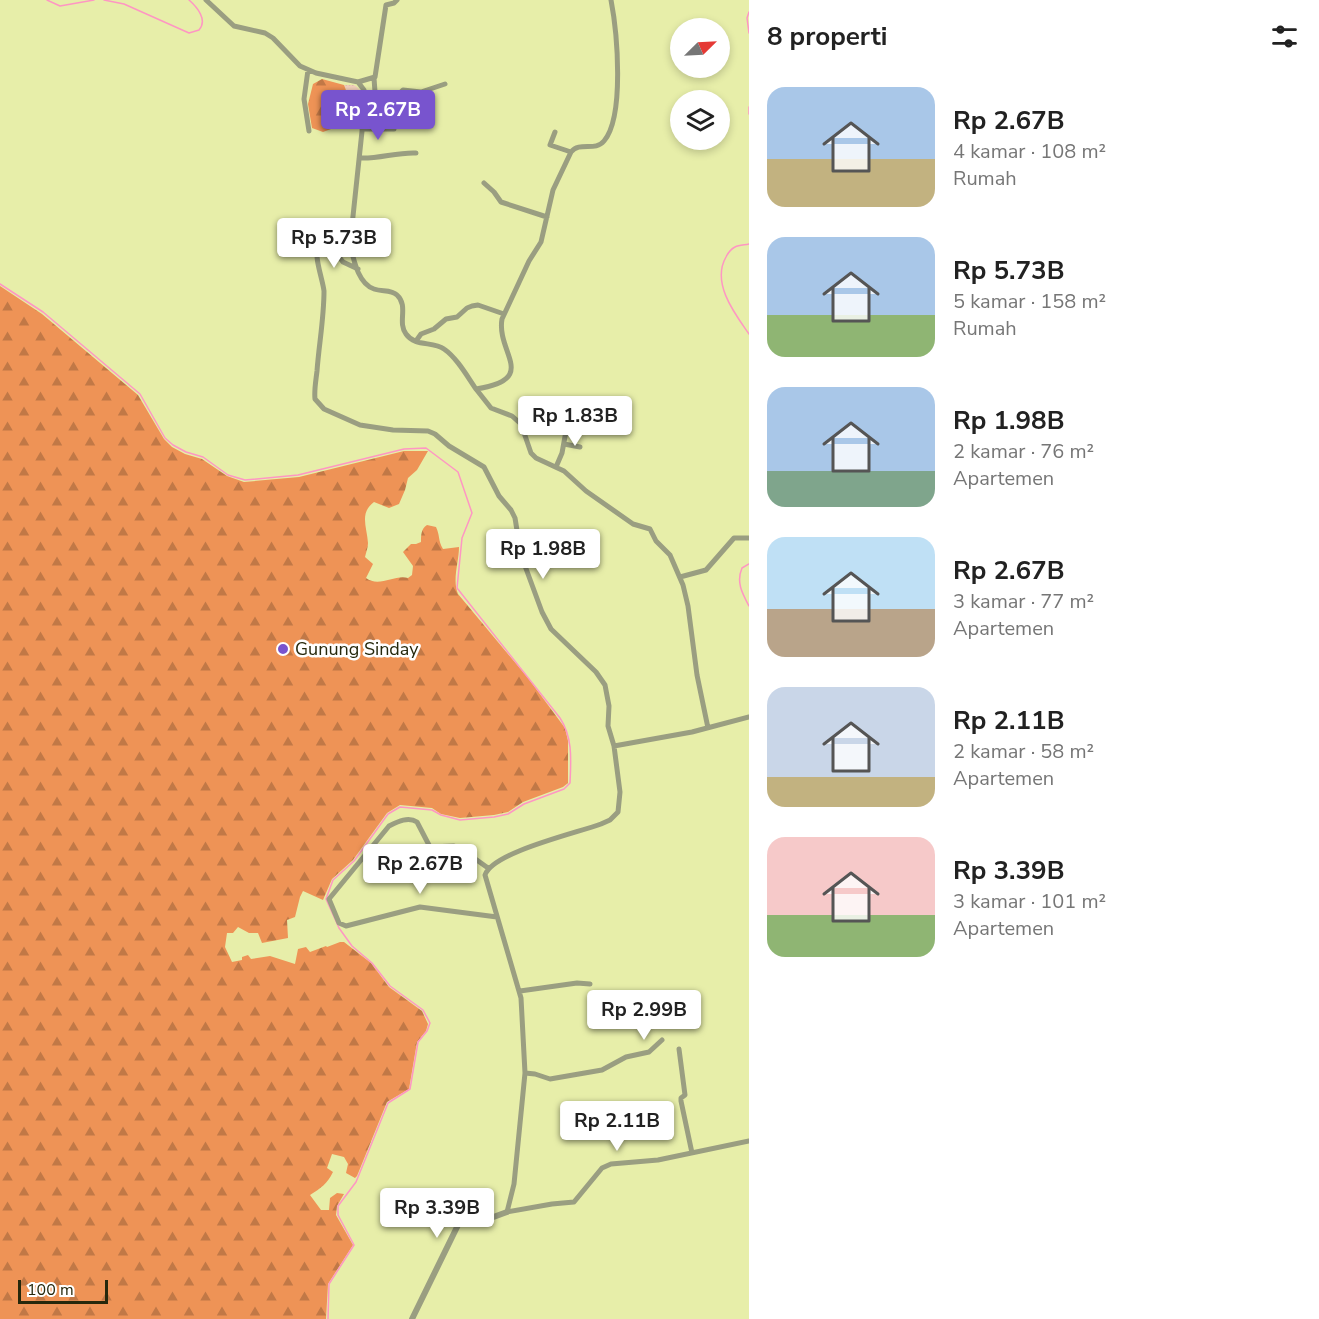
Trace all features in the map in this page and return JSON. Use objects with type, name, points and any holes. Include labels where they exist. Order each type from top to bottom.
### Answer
[{"type":"street","points":[[206,0],[234,26],[265,33],[273,38],[300,66],[308,70],[358,82],[374,78]]},
{"type":"street","points":[[365,100],[375,92],[374,78],[386,6],[397,0]]},
{"type":"street","points":[[476,389],[494,385],[512,371],[513,366],[501,326],[504,314],[529,261],[541,242],[553,190],[571,152],[576,147],[601,144],[611,128],[618,67],[615,19],[611,0]]},
{"type":"street","points":[[308,70],[304,99],[309,131]]},
{"type":"street","points":[[358,82],[364,90],[365,100],[352,229],[348,237],[318,249],[316,259],[322,277],[324,313],[315,399],[324,409],[360,425],[393,430],[428,431],[484,468],[499,496],[512,510],[521,555],[542,612],[551,629],[596,672],[605,685],[609,706],[608,726],[614,746],[620,800],[620,807],[615,816],[601,824],[506,855],[488,868],[486,881],[520,991],[525,1073],[514,1184],[507,1212]]},
{"type":"street","points":[[365,100],[391,106],[404,90],[421,92],[445,84]]},
{"type":"street","points":[[362,129],[394,129]]},
{"type":"street","points":[[555,132],[550,145],[571,152]]},
{"type":"street","points":[[360,158],[416,153]]},
{"type":"street","points":[[483,183],[501,202],[547,217]]},
{"type":"street","points":[[348,237],[364,283],[370,288],[393,291],[401,299],[404,308],[404,332],[416,341],[443,348],[491,408],[516,419],[524,432],[531,453],[536,458],[556,467],[633,524],[650,529],[656,541],[670,555],[680,577],[688,606],[697,675],[708,728]]},
{"type":"street","points":[[329,244],[343,262],[358,269]]},
{"type":"street","points":[[416,341],[421,334],[434,329],[446,319],[457,317],[472,306],[504,314]]},
{"type":"street","points":[[556,467],[564,444],[568,420]]},
{"type":"street","points":[[564,444],[580,447]]},
{"type":"street","points":[[680,577],[706,570],[734,538],[749,538]]},
{"type":"street","points":[[614,746],[708,728],[749,717]]},
{"type":"street","points":[[488,868],[460,848],[454,846],[429,847],[417,822],[403,820],[389,826],[329,899],[339,923],[346,926],[420,907],[497,917]]},
{"type":"street","points":[[520,991],[577,983],[590,984]]},
{"type":"street","points":[[525,1073],[550,1079],[602,1070],[626,1057],[649,1052],[662,1040]]},
{"type":"street","points":[[679,1049],[685,1095],[681,1101],[692,1153]]},
{"type":"street","points":[[412,1319],[459,1223],[488,1219],[507,1212],[574,1202],[602,1168],[611,1164],[658,1160],[749,1141]]},
{"type":"green space","points":[[322,79],[344,85],[357,112],[347,123],[323,132],[312,128],[308,104],[313,84]]},
{"type":"green space","points":[[344,85],[354,85],[360,90],[363,98],[362,109],[357,112]]},
{"type":"green space","points":[[0,286],[42,314],[138,395],[164,439],[172,447],[202,459],[227,476],[244,482],[299,477],[404,451],[428,451],[417,470],[408,478],[399,504],[389,508],[374,502],[369,506],[365,516],[368,543],[365,557],[373,564],[366,578],[376,582],[408,578],[412,575],[413,566],[403,552],[411,544],[421,542],[422,530],[427,525],[436,527],[443,549],[459,547],[456,577],[458,594],[528,678],[565,728],[568,741],[568,783],[563,787],[523,802],[508,812],[494,815],[460,818],[441,814],[432,808],[400,805],[387,813],[353,860],[332,879],[323,900],[303,891],[295,917],[287,920],[288,938],[262,943],[258,933],[249,933],[238,927],[233,933],[227,933],[225,947],[232,962],[242,960],[242,957],[248,955],[251,959],[270,956],[295,964],[298,949],[306,947],[310,952],[344,942],[371,963],[389,987],[422,1011],[428,1024],[426,1031],[417,1042],[409,1089],[387,1102],[357,1176],[355,1178],[346,1173],[348,1164],[344,1157],[332,1154],[327,1168],[333,1172],[323,1185],[310,1195],[321,1210],[329,1210],[330,1198],[337,1193],[344,1194],[337,1206],[336,1215],[353,1245],[328,1284],[326,1319],[0,1319]]},
{"type":"waterway","points":[[47,0],[60,6],[94,0]]},
{"type":"waterway","points":[[104,0],[124,4],[189,33],[199,30],[202,22],[198,10],[189,0]]},
{"type":"waterway","points":[[749,12],[747,18],[749,33]]},
{"type":"waterway","points":[[749,107],[749,114]]},
{"type":"waterway","points":[[749,244],[737,246],[730,251],[722,267],[721,277],[727,298],[749,334]]},
{"type":"waterway","points":[[0,284],[43,312],[140,394],[165,438],[173,445],[203,457],[228,475],[245,480],[298,475],[404,449],[426,448],[458,472],[472,513],[462,538],[457,588],[560,718],[567,733],[571,766],[570,783],[564,789],[524,804],[508,814],[494,817],[460,820],[432,810],[400,807],[388,814],[354,861],[333,880],[326,899],[339,928],[352,946],[372,963],[390,986],[423,1010],[430,1023],[418,1042],[410,1089],[388,1103],[356,1182],[338,1206],[338,1215],[354,1245],[329,1284],[328,1319]]},
{"type":"waterway","points":[[749,564],[742,568],[740,573],[742,592],[749,606]]},
{"type":"place","name":"Gunung Sinday","points":[[283,649]]}]
